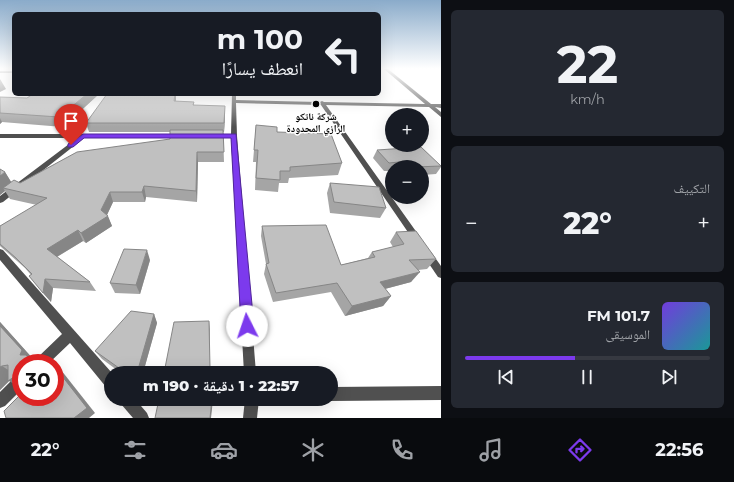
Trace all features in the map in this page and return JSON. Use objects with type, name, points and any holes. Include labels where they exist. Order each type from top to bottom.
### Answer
[{"type":"street","points":[[410,89],[441,115]]},
{"type":"street","points":[[250,366],[234,136],[234,97],[441,106]]},
{"type":"street","points":[[322,102],[441,274]]},
{"type":"street","points":[[0,136],[186,136]]},
{"type":"street","points":[[0,200],[83,136]]},
{"type":"street","points":[[202,136],[234,136]]},
{"type":"street","points":[[0,253],[104,374]]},
{"type":"street","points":[[50,354],[70,335]]},
{"type":"street","points":[[0,401],[12,390]]},
{"type":"street","points":[[338,394],[441,393]]},
{"type":"street","points":[[132,406],[142,418]]},
{"type":"street","points":[[250,418],[251,406]]},
{"type":"building","points":[[30,96],[85,96],[59,117],[0,113],[0,97],[27,98]]},
{"type":"building","points":[[106,96],[175,96],[174,101],[194,102],[193,105],[225,106],[224,123],[86,123]]},
{"type":"building","points":[[256,125],[277,127],[277,132],[331,134],[342,163],[290,167],[290,171],[280,171],[280,180],[256,178],[258,150],[254,150]]},
{"type":"building","points":[[170,130],[223,130],[224,152],[197,152],[196,191],[144,186],[142,192],[110,192],[101,210],[108,216],[81,233],[78,230],[47,249],[90,282],[45,279],[43,293],[29,276],[32,274],[0,244],[0,226],[47,198],[3,188],[14,180],[20,183],[77,152],[170,139]]},
{"type":"building","points":[[385,149],[385,152],[426,152],[441,166],[429,166],[429,160],[386,160],[377,150]]},
{"type":"building","points":[[0,169],[5,172],[0,176]]},
{"type":"building","points":[[330,183],[379,187],[386,208],[334,202]]},
{"type":"building","points":[[326,225],[341,265],[375,257],[372,252],[404,244],[396,232],[416,231],[436,259],[409,260],[420,272],[380,282],[391,296],[352,306],[337,283],[276,293],[266,264],[269,263],[262,226]]},
{"type":"building","points":[[124,249],[147,250],[136,285],[110,283]]},
{"type":"building","points":[[131,311],[154,314],[139,366],[116,366],[95,351]]},
{"type":"building","points":[[209,321],[210,366],[165,366],[174,322]]},
{"type":"building","points":[[0,326],[22,350],[20,354],[12,354],[12,378],[8,381],[8,365],[0,367]]},
{"type":"building","points":[[64,379],[87,408],[74,418],[6,418],[4,411],[12,403],[12,406],[64,406]]},
{"type":"building","points":[[158,406],[211,406],[210,418],[155,418]]},
{"type":"place","name":"شركة ناتكو الرازي المحدودة","points":[[316,104]]},
{"type":"route","points":[[71,145],[83,136],[234,136],[247,326]]}]
